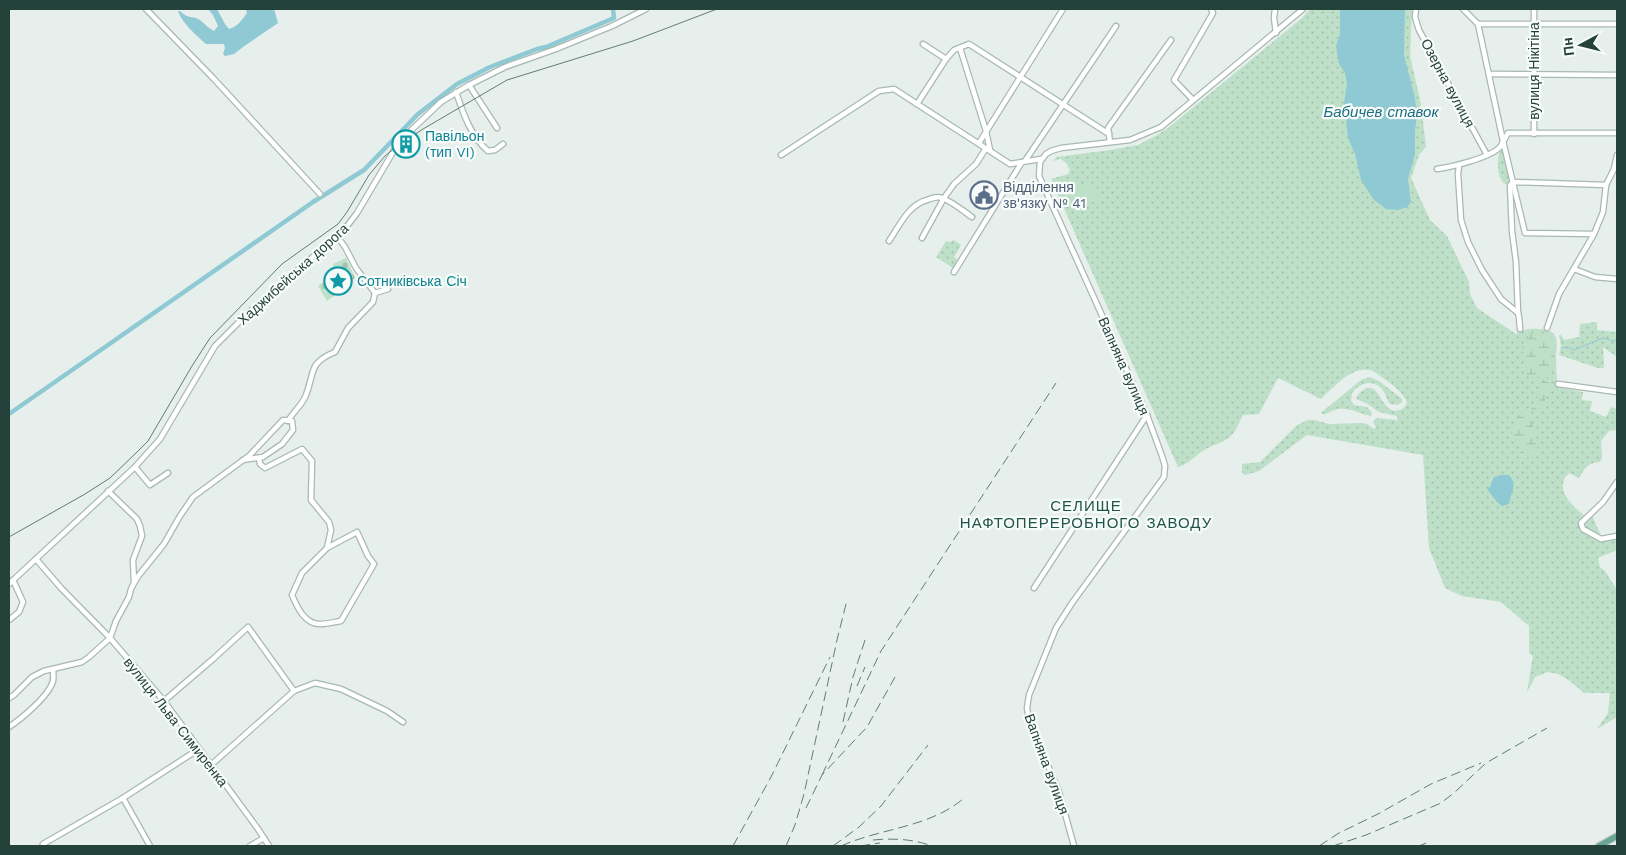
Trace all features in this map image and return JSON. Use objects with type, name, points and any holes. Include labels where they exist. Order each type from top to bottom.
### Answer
[{"type":"main road","points":[[1599,846],[1617,836]]},
{"type":"street","points":[[146,9],[320,194]]},
{"type":"street","name":"Хаджибейська дорога","points":[[9,584],[135,467],[160,439],[215,346],[248,314],[344,230],[357,214],[402,139],[441,102],[456,92],[505,67],[612,26],[646,9]]},
{"type":"street","points":[[979,143],[1063,9]]},
{"type":"street","points":[[1193,100],[1174,80],[1213,13],[1211,9]]},
{"type":"street","points":[[1275,9],[1276,33]]},
{"type":"street","points":[[781,156],[879,91],[894,89],[1010,164],[1042,159],[1046,154],[1061,148],[1130,140],[1161,127],[1303,9]]},
{"type":"street","name":"Озерна вулиця","points":[[1416,9],[1415,16],[1419,30],[1486,154]]},
{"type":"street","points":[[1463,9],[1478,24],[1525,233],[1594,234]]},
{"type":"street","name":"вулиця Нікітіна","points":[[1534,9],[1534,134]]},
{"type":"street","points":[[1478,24],[1617,24]]},
{"type":"street","points":[[954,272],[1024,162],[1116,26]]},
{"type":"street","points":[[1110,142],[1108,128],[1171,40]]},
{"type":"street","points":[[922,44],[946,59]]},
{"type":"street","points":[[917,104],[946,59],[954,50],[970,44],[1109,134]]},
{"type":"street","points":[[922,238],[954,184],[976,164],[988,149],[986,131],[960,48]]},
{"type":"street","points":[[1489,74],[1617,75]]},
{"type":"street","points":[[469,85],[497,128]]},
{"type":"street","points":[[456,92],[463,114],[482,146],[488,151],[495,150],[503,144]]},
{"type":"street","points":[[1436,169],[1459,165],[1499,148],[1508,134],[1617,133]]},
{"type":"street","points":[[1547,328],[1559,294],[1594,234],[1603,212],[1606,185],[1616,170],[1617,156]]},
{"type":"street","name":"Вапняна вулиця","points":[[1042,159],[1038,170],[1039,176],[1147,415],[1165,466],[1164,477],[1056,628],[1027,702],[1029,720],[1059,792],[1074,846]]},
{"type":"street","points":[[1459,165],[1461,220],[1468,242],[1482,270],[1501,299],[1518,313]]},
{"type":"street","points":[[1513,182],[1606,185]]},
{"type":"street","points":[[1513,182],[1510,185],[1510,191],[1520,329]]},
{"type":"street","points":[[889,241],[911,208],[918,202],[938,197],[944,198],[972,216]]},
{"type":"street","points":[[337,236],[356,268],[375,293]]},
{"type":"street","points":[[1574,269],[1595,277],[1617,279]]},
{"type":"street","points":[[375,293],[388,289]]},
{"type":"street","points":[[288,421],[306,397],[312,372],[318,363],[328,355],[336,352],[348,328],[372,302],[375,293]]},
{"type":"street","points":[[1558,384],[1617,392]]},
{"type":"street","points":[[1034,588],[1147,415]]},
{"type":"street","points":[[9,698],[32,677],[44,671],[86,660],[110,638],[116,620],[129,597],[130,589],[164,544],[193,498],[250,455],[283,420],[292,421],[293,430],[282,444],[263,457],[244,460]]},
{"type":"street","points":[[258,458],[260,464],[266,468],[302,449],[312,461],[311,500],[329,522],[331,530],[327,548],[302,573],[292,595],[299,611],[312,622],[319,625],[341,621],[374,564],[368,556],[358,532],[327,548]]},
{"type":"street","points":[[135,467],[150,485],[168,473]]},
{"type":"street","points":[[1617,482],[1603,502],[1581,523],[1583,529],[1600,539],[1617,536]]},
{"type":"street","points":[[108,491],[137,519],[140,526],[142,536],[133,560],[134,584]]},
{"type":"street","name":"вулиця Льва Симиренка","points":[[36,559],[61,588],[110,638],[164,701],[269,846]]},
{"type":"street","points":[[9,620],[19,612],[23,602],[13,580]]},
{"type":"street","points":[[164,701],[214,659],[248,627],[294,691]]},
{"type":"street","points":[[9,726],[24,717],[43,696],[53,683],[53,669]]},
{"type":"street","points":[[210,764],[294,691],[315,683],[341,689],[404,722]]},
{"type":"street","points":[[42,844],[123,798],[198,749]]},
{"type":"street","points":[[123,798],[150,846]]},
{"type":"street","points":[[250,846],[264,838]]},
{"type":"green space","points":[[1310,9],[1412,9],[1410,56],[1421,104],[1426,147],[1419,155],[1411,178],[1430,220],[1447,236],[1469,282],[1470,294],[1477,308],[1516,334],[1524,330],[1533,329],[1551,332],[1556,338],[1557,343],[1557,387],[1583,392],[1582,400],[1592,401],[1590,411],[1606,417],[1611,407],[1617,409],[1617,430],[1609,431],[1601,441],[1602,458],[1600,462],[1587,467],[1579,478],[1569,473],[1564,478],[1563,486],[1569,501],[1586,517],[1593,517],[1601,542],[1617,539],[1617,550],[1598,558],[1600,567],[1605,571],[1617,590],[1617,717],[1597,729],[1608,713],[1610,693],[1584,693],[1558,674],[1548,672],[1535,677],[1527,692],[1533,656],[1529,653],[1529,626],[1501,602],[1462,596],[1445,588],[1429,548],[1423,455],[1307,435],[1259,471],[1245,475],[1242,472],[1242,464],[1260,462],[1297,425],[1308,420],[1329,424],[1362,423],[1374,429],[1376,427],[1373,422],[1376,418],[1398,420],[1397,416],[1379,412],[1356,399],[1363,390],[1369,388],[1377,393],[1388,408],[1401,410],[1405,406],[1407,402],[1401,393],[1376,373],[1369,370],[1355,372],[1342,379],[1321,399],[1278,378],[1259,414],[1243,415],[1230,437],[1204,450],[1188,463],[1178,467],[1051,179],[1068,174],[1070,171],[1067,164],[1061,159],[1053,161],[1057,157],[1138,145],[1168,128],[1302,18]]},
{"type":"green space","points":[[1500,150],[1503,150],[1507,162],[1509,171],[1508,184],[1502,181],[1499,173],[1498,159]]},
{"type":"green space","points":[[1096,184],[1099,201],[1067,205],[1065,188]]},
{"type":"green space","points":[[954,240],[961,245],[954,257],[958,260],[953,268],[936,257],[946,241]]},
{"type":"green space","name":"Сотниківська Січ","points":[[346,258],[355,278],[327,301],[318,286],[336,272],[333,264]]},
{"type":"green space","points":[[1597,322],[1597,330],[1617,332],[1617,357],[1603,347],[1604,368],[1598,368],[1559,355],[1561,346],[1559,335],[1564,340],[1579,337],[1580,324]]},
{"type":"green space","points":[[1538,332],[1547,334],[1555,342],[1555,364],[1549,378],[1537,376],[1539,380],[1536,383],[1533,382],[1533,376],[1527,375],[1527,362],[1521,349],[1531,334]]},
{"type":"green space","points":[[1370,377],[1379,381],[1402,399],[1402,402],[1398,405],[1390,404],[1380,388],[1372,383],[1368,383],[1360,386],[1352,393],[1351,401],[1354,405],[1367,407],[1372,413],[1371,416],[1342,409],[1322,414],[1322,412],[1361,380]]},
{"type":"green space","points":[[1544,379],[1551,384],[1551,389],[1545,397],[1545,406],[1541,412],[1536,412],[1531,409],[1541,392],[1539,385]]},
{"type":"green space","points":[[1522,410],[1528,413],[1531,419],[1535,442],[1539,451],[1522,462],[1518,461],[1521,450],[1520,444],[1513,436],[1511,428]]},
{"type":"water","points":[[208,9],[217,9],[229,29],[241,21],[247,13],[246,9],[274,9],[278,23],[234,54],[225,56],[223,54],[224,44],[206,44],[186,24],[178,11],[200,20],[214,31],[218,26]]},
{"type":"water","name":"Бабичев ставок","points":[[1340,9],[1405,9],[1404,55],[1415,98],[1417,116],[1415,154],[1408,179],[1411,202],[1407,207],[1398,210],[1386,209],[1374,200],[1361,180],[1355,154],[1348,138],[1343,110],[1347,83],[1345,73],[1339,64],[1336,46],[1340,34]]},
{"type":"water","points":[[1509,475],[1513,482],[1509,504],[1502,506],[1487,489],[1490,487],[1494,477]]},
{"type":"waterway","points":[[9,414],[313,202],[364,170],[418,114],[457,84],[490,67],[546,47],[614,18],[613,9]]},
{"type":"waterway","points":[[1562,348],[1568,347],[1574,350],[1603,338],[1617,340]]},
{"type":"tram line","points":[[9,537],[110,478],[148,441],[210,338],[282,264],[338,224],[369,175],[385,156],[396,147],[507,80],[633,41],[717,9]]},
{"type":"railway","points":[[822,775],[881,651],[1056,383]]},
{"type":"railway","points":[[786,846],[795,825],[804,794],[847,600]]},
{"type":"railway","points":[[843,722],[853,677],[865,640]]},
{"type":"railway","points":[[733,846],[771,777],[830,657]]},
{"type":"railway","points":[[857,686],[865,667]]},
{"type":"railway","points":[[806,808],[822,775],[867,727],[895,677]]},
{"type":"railway","points":[[1333,846],[1366,835],[1441,803],[1486,763],[1547,728]]},
{"type":"railway","points":[[833,846],[859,827],[881,806],[928,745]]},
{"type":"railway","points":[[1319,846],[1339,833],[1378,814],[1431,784],[1481,763]]},
{"type":"railway","points":[[841,846],[920,822],[949,809],[963,799]]},
{"type":"railway","points":[[873,840],[903,840],[932,846]]},
{"type":"railway","points":[[860,846],[880,843]]},
{"type":"railway","points":[[1419,846],[1426,843]]},
{"type":"place","name":"Павільон (тип VI)","points":[[406,144]]},
{"type":"place","name":"Відділення зв'язку № 41","points":[[984,195]]},
{"type":"place","name":"Сотниківська Січ","points":[[338,281]]},
{"type":"district","name":"СЕЛИЩЕ НАФТОПЕРЕРОБНОГО ЗАВОДУ","points":[[1086,514]]}]
